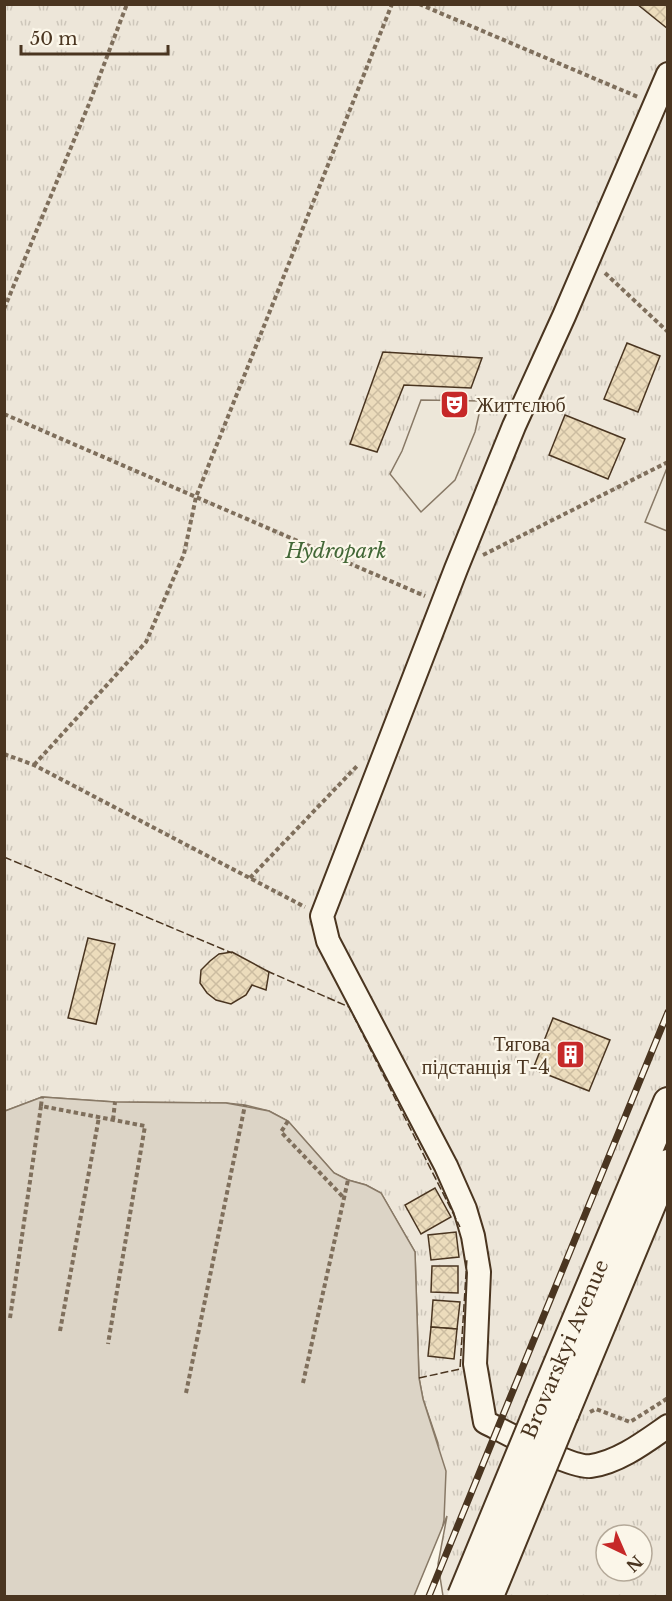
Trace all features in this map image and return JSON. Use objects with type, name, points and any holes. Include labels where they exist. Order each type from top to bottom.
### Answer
[{"type":"main road","name":"Brovarskyi Avenue","points":[[489,1596],[552,1409],[668,1102]]},
{"type":"main road","name":"Brovarskyi Avenue","points":[[462,1596],[668,1164]]},
{"type":"lane","points":[[668,74],[514,426],[442,604],[322,916],[328,941],[446,1166],[465,1209],[473,1236],[479,1272],[475,1364],[485,1422],[569,1462],[589,1467],[631,1452],[668,1426]]},
{"type":"path","points":[[4,309],[127,4]]},
{"type":"path","points":[[34,765],[146,642],[184,554],[196,497],[392,4]]},
{"type":"path","points":[[419,4],[655,104]]},
{"type":"path","points":[[589,258],[668,332]]},
{"type":"path","points":[[4,414],[442,604]]},
{"type":"path","points":[[456,569],[668,462]]},
{"type":"path","points":[[4,754],[34,765],[322,916]]},
{"type":"path","points":[[250,878],[364,760]]},
{"type":"path","points":[[10,1318],[42,1097]]},
{"type":"path","points":[[113,1120],[115,1102]]},
{"type":"path","points":[[186,1393],[245,1105]]},
{"type":"path","points":[[41,1106],[146,1126],[108,1344]]},
{"type":"path","points":[[60,1331],[99,1117]]},
{"type":"path","points":[[288,1121],[281,1132],[344,1197]]},
{"type":"path","points":[[303,1383],[348,1180]]},
{"type":"path","points":[[596,1409],[630,1422],[668,1398]]},
{"type":"green space","name":"Hydropark","points":[[5,5],[667,5],[667,1596],[440,1596],[435,1564],[438,1443],[423,1399],[419,1378],[415,1252],[381,1193],[334,1173],[288,1121],[269,1111],[226,1103],[115,1102],[42,1097],[5,1111]]},
{"type":"shaded area","points":[[421,400],[482,401],[475,432],[455,480],[421,512],[390,474],[402,451]]},
{"type":"shaded area","points":[[667,468],[668,531],[645,522]]},
{"type":"shaded area","points":[[42,1097],[115,1102],[226,1103],[269,1111],[288,1121],[334,1173],[381,1193],[415,1252],[419,1378],[423,1399],[446,1471],[444,1520],[435,1564],[440,1596],[5,1596],[5,1111]]},
{"type":"pier","points":[[447,1516],[438,1564],[443,1596],[414,1596]]},
{"type":"building","points":[[637,4],[668,4],[668,29]]},
{"type":"building","points":[[627,343],[660,356],[638,412],[604,399]]},
{"type":"building","points":[[383,352],[482,358],[471,388],[404,385],[377,452],[350,444]]},
{"type":"building","points":[[565,415],[625,439],[608,479],[549,455]]},
{"type":"building","points":[[88,938],[115,944],[96,1024],[68,1018]]},
{"type":"building","points":[[232,952],[269,972],[266,990],[252,985],[246,995],[231,1004],[216,1000],[200,983],[201,970],[210,961],[219,954]]},
{"type":"building","name":"Тягова підстанція Т-4","points":[[553,1018],[610,1040],[589,1091],[533,1069]]},
{"type":"building","points":[[435,1188],[451,1217],[421,1234],[405,1205]]},
{"type":"building","points":[[456,1232],[459,1257],[431,1260],[428,1235]]},
{"type":"building","points":[[432,1266],[458,1266],[458,1293],[431,1292]]},
{"type":"building","points":[[433,1300],[460,1302],[457,1329],[431,1327]]},
{"type":"building","points":[[431,1327],[457,1329],[454,1359],[428,1356]]},
{"type":"railway","points":[[429,1596],[668,1012]]},
{"type":"fence","points":[[4,857],[232,953]]},
{"type":"fence","points":[[267,971],[349,1007],[460,1227]]},
{"type":"fence","points":[[419,1378],[460,1369],[467,1258]]},
{"type":"place","name":"Життєлюб","points":[[455,405]]},
{"type":"place","name":"Тягова підстанція Т-4","points":[[571,1055]]}]
